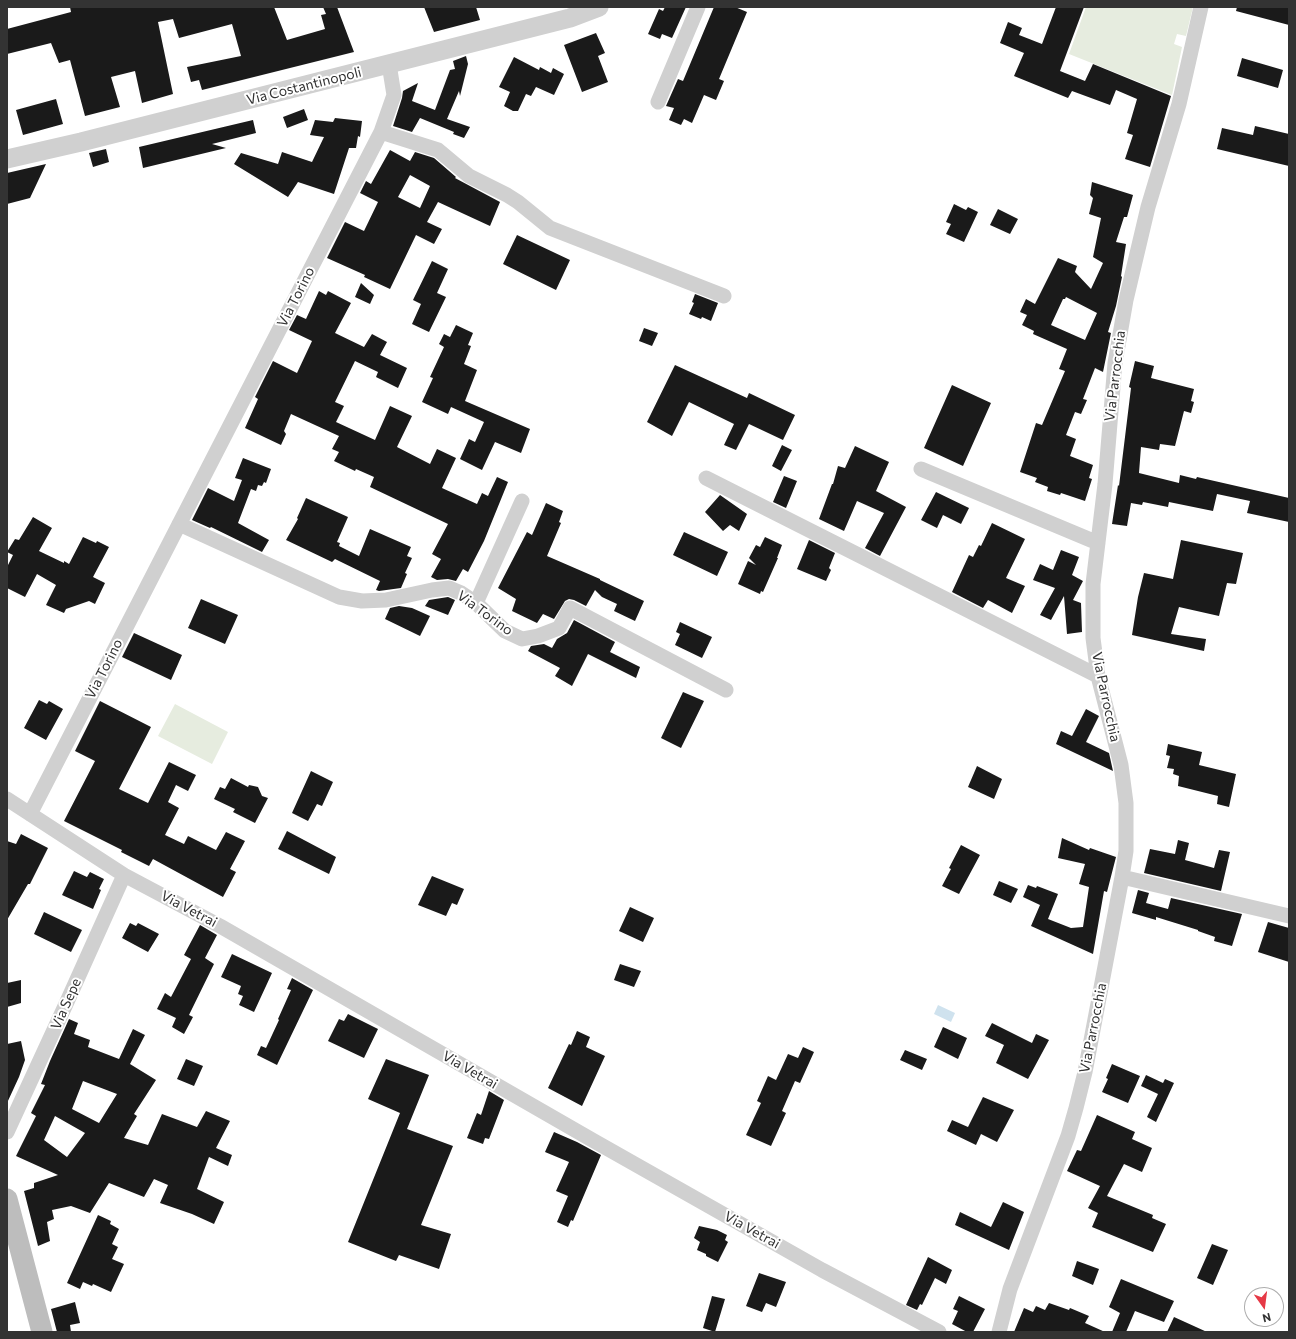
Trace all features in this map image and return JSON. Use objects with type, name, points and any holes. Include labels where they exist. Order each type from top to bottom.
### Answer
[{"type":"main road","points":[[7,1199],[42,1332]]},
{"type":"street","name":"Via Costantinopoli","points":[[7,159],[80,142],[570,18],[599,7]]},
{"type":"street","points":[[658,102],[698,7]]},
{"type":"street","name":"Via Parrocchia","points":[[999,1332],[1010,1289],[1068,1136],[1076,1108],[1085,1072],[1126,851],[1126,803],[1121,765],[1098,676],[1093,638],[1093,584],[1105,484],[1115,363],[1126,300],[1148,207],[1179,104],[1201,7]]},
{"type":"street","name":"Via Torino","points":[[30,814],[381,132],[394,95],[389,64]]},
{"type":"street","points":[[381,132],[414,141],[438,150],[469,176],[507,194],[550,228],[724,296]]},
{"type":"street","points":[[921,469],[1098,543]]},
{"type":"street","points":[[706,478],[1098,676]]},
{"type":"street","points":[[476,603],[522,501]]},
{"type":"street","name":"Via Torino","points":[[179,524],[339,597],[362,601],[386,600],[432,590],[449,588],[461,593],[476,603],[505,631],[522,639],[538,636],[559,628],[570,608],[726,690]]},
{"type":"street","name":"Via Vetrai","points":[[7,799],[124,875],[220,926],[587,1138],[801,1258],[939,1332]]},
{"type":"street","name":"Via Sepe","points":[[7,1132],[124,875]]},
{"type":"street","points":[[1122,877],[1289,916]]},
{"type":"shaded area","points":[[1086,7],[1193,7],[1186,36],[1177,34],[1174,44],[1182,47],[1172,95],[1069,54]]},
{"type":"shaded area","points":[[175,704],[228,732],[212,764],[158,736]]},
{"type":"water","points":[[938,1005],[955,1013],[951,1022],[934,1014]]},
{"type":"building","points":[[70,7],[274,7],[287,40],[325,29],[321,15],[326,14],[323,7],[337,7],[354,52],[202,90],[199,80],[191,82],[187,67],[241,56],[232,24],[179,38],[173,19],[158,22],[173,94],[142,103],[135,71],[111,77],[120,107],[85,116],[70,60],[59,63],[51,43],[7,54],[7,29],[71,12]]},
{"type":"building","points":[[424,7],[476,7],[480,20],[434,32]]},
{"type":"building","points":[[665,7],[686,7],[672,38],[662,34],[660,39],[648,34],[659,9],[663,11]]},
{"type":"building","points":[[714,7],[735,7],[747,12],[719,79],[724,81],[716,100],[704,95],[692,123],[684,119],[681,125],[669,120],[674,108],[666,106],[678,79],[683,81]]},
{"type":"building","points":[[1056,7],[1084,7],[1060,71],[1085,81],[1093,64],[1171,96],[1150,167],[1125,159],[1133,135],[1127,133],[1137,99],[1116,90],[1110,105],[1072,91],[1068,98],[1014,76],[1024,53],[1000,43],[1008,22],[1022,28],[1019,35],[1042,44]]},
{"type":"building","points":[[1237,7],[1289,7],[1289,25],[1236,11]]},
{"type":"building","points":[[596,33],[605,53],[598,56],[608,82],[582,92],[564,45]]},
{"type":"building","points":[[466,56],[468,64],[460,96],[459,91],[447,119],[470,127],[464,138],[453,134],[454,132],[420,118],[412,132],[393,126],[403,91],[418,83],[412,101],[435,110],[450,70],[455,69],[453,61]]},
{"type":"building","points":[[514,57],[539,70],[540,67],[551,73],[553,68],[564,74],[554,95],[536,87],[531,96],[526,94],[518,111],[513,111],[504,106],[510,92],[499,87]]},
{"type":"building","points":[[1242,58],[1283,70],[1278,88],[1237,76]]},
{"type":"building","points":[[56,99],[63,124],[23,135],[16,110]]},
{"type":"building","points":[[304,109],[308,120],[287,128],[283,117]]},
{"type":"building","points":[[335,118],[362,121],[360,137],[358,136],[356,148],[349,148],[334,194],[298,182],[288,197],[234,164],[241,153],[278,164],[282,152],[312,162],[324,137],[310,135],[315,120],[333,122]]},
{"type":"building","points":[[253,120],[256,133],[212,144],[226,148],[143,168],[139,147]]},
{"type":"building","points":[[1255,126],[1289,134],[1289,166],[1217,149],[1222,128],[1253,135]]},
{"type":"building","points":[[106,149],[109,162],[93,167],[89,153]]},
{"type":"building","points":[[390,150],[410,161],[415,152],[434,158],[456,177],[455,178],[500,202],[490,226],[438,202],[427,222],[442,229],[434,244],[416,235],[390,289],[364,277],[365,275],[327,258],[345,222],[364,231],[378,202],[360,193],[366,181],[371,184]],"holes":[[[410,175],[430,186],[420,208],[398,197]]]},
{"type":"building","points":[[46,164],[30,198],[7,204],[7,173]]},
{"type":"building","points":[[1092,182],[1133,195],[1127,217],[1124,217],[1116,242],[1126,244],[1122,277],[1116,306],[1108,332],[1111,333],[1103,372],[1095,368],[1083,399],[1087,400],[1081,414],[1075,412],[1066,435],[1076,439],[1070,456],[1093,465],[1089,478],[1092,479],[1085,501],[1061,493],[1060,495],[1047,491],[1048,487],[1035,482],[1037,478],[1020,472],[1036,423],[1042,425],[1065,371],[1059,369],[1067,349],[1033,334],[1034,331],[1022,325],[1027,315],[1020,312],[1026,299],[1035,304],[1058,258],[1077,266],[1075,272],[1091,289],[1103,263],[1093,257],[1101,218],[1089,214],[1093,198],[1090,195]],"holes":[[[1066,297],[1097,313],[1085,340],[1051,325],[1063,299]]]},
{"type":"building","points":[[954,204],[966,210],[968,207],[978,212],[964,242],[946,234],[951,224],[946,222]]},
{"type":"building","points":[[998,209],[1018,219],[1010,234],[990,225]]},
{"type":"building","points":[[517,235],[570,260],[556,290],[503,264]]},
{"type":"building","points":[[432,261],[448,269],[437,293],[446,297],[429,332],[412,324],[421,304],[413,300]]},
{"type":"building","points":[[361,283],[374,295],[370,304],[355,297]]},
{"type":"building","points":[[319,291],[326,295],[328,291],[351,303],[335,333],[364,347],[372,334],[387,342],[380,355],[407,368],[398,388],[376,377],[378,372],[355,361],[335,402],[344,406],[336,422],[375,440],[390,406],[412,416],[397,447],[430,464],[437,449],[456,458],[442,488],[477,504],[482,493],[488,496],[497,477],[508,482],[484,541],[468,572],[463,569],[456,581],[448,579],[437,580],[431,577],[441,559],[432,554],[448,524],[370,487],[374,477],[356,469],[355,471],[334,461],[339,452],[332,449],[339,436],[291,414],[284,431],[286,434],[281,445],[245,428],[258,399],[255,397],[273,361],[297,373],[312,341],[289,330],[297,315],[306,319]]},
{"type":"building","points":[[695,294],[718,303],[711,321],[689,314],[694,303],[692,302]]},
{"type":"building","points":[[456,325],[473,333],[468,345],[471,346],[464,364],[477,370],[465,401],[530,429],[521,453],[495,442],[482,470],[460,459],[469,439],[475,442],[484,422],[451,407],[448,414],[422,402],[433,378],[430,377],[444,347],[439,344],[444,334],[450,337]]},
{"type":"building","points":[[644,328],[658,333],[652,346],[639,341]]},
{"type":"building","points":[[1135,361],[1154,366],[1151,378],[1194,389],[1191,401],[1194,402],[1191,413],[1184,411],[1175,446],[1160,444],[1159,450],[1141,447],[1139,473],[1179,483],[1180,475],[1196,479],[1197,477],[1289,498],[1289,522],[1247,513],[1250,501],[1217,494],[1213,511],[1169,502],[1168,507],[1143,502],[1142,505],[1131,503],[1127,526],[1112,524],[1118,485],[1119,486],[1131,388],[1129,387]]},
{"type":"building","points":[[675,365],[747,398],[749,393],[795,415],[783,440],[749,424],[736,450],[724,445],[734,424],[689,402],[672,436],[647,422]]},
{"type":"building","points":[[952,385],[991,403],[963,466],[924,448]]},
{"type":"building","points":[[782,445],[792,450],[781,471],[772,466]]},
{"type":"building","points":[[855,446],[889,462],[876,491],[906,507],[880,556],[865,548],[884,513],[857,501],[844,531],[819,519],[833,484],[838,466],[845,468]]},
{"type":"building","points":[[243,458],[271,469],[266,483],[264,482],[262,486],[258,485],[256,491],[251,489],[238,523],[269,540],[262,552],[211,527],[210,528],[192,520],[208,488],[234,501],[242,480],[235,478]]},
{"type":"building","points":[[784,476],[797,481],[786,508],[773,502]]},
{"type":"building","points":[[936,492],[969,508],[961,524],[943,515],[937,528],[921,520]]},
{"type":"building","points":[[720,495],[747,514],[739,531],[730,525],[723,531],[705,512]]},
{"type":"building","points":[[306,498],[348,517],[337,542],[340,543],[339,546],[359,556],[370,529],[411,547],[407,556],[412,558],[405,573],[407,574],[401,588],[379,591],[376,590],[380,581],[335,559],[332,562],[286,540],[298,519],[297,518]]},
{"type":"building","points":[[546,503],[563,511],[559,522],[561,523],[547,556],[600,579],[644,601],[635,621],[614,611],[617,604],[602,597],[595,590],[586,606],[574,600],[569,599],[565,601],[554,619],[543,614],[537,623],[512,611],[516,599],[498,588],[527,532],[532,535]]},
{"type":"building","points":[[33,517],[52,528],[39,551],[64,563],[64,561],[69,564],[83,537],[96,543],[97,541],[109,547],[93,577],[105,583],[95,604],[89,601],[66,609],[64,613],[46,605],[56,585],[37,574],[25,597],[7,588],[7,567],[13,555],[7,552],[15,539],[19,540]]},
{"type":"building","points":[[992,523],[1025,539],[1006,578],[1025,586],[1012,613],[988,600],[983,608],[952,592],[969,555],[973,557],[979,545],[981,546]]},
{"type":"building","points":[[684,532],[728,552],[717,576],[673,555]]},
{"type":"building","points":[[765,537],[782,545],[763,592],[761,591],[760,594],[738,584],[748,561],[756,565],[749,558],[756,545],[760,547]]},
{"type":"building","points":[[809,540],[835,553],[829,568],[831,570],[826,581],[797,569]]},
{"type":"building","points":[[1181,540],[1243,553],[1236,584],[1227,583],[1219,616],[1179,607],[1171,634],[1206,639],[1204,651],[1132,635],[1138,597],[1144,573],[1173,579]]},
{"type":"building","points":[[1061,550],[1079,557],[1072,575],[1083,581],[1073,600],[1081,603],[1082,632],[1067,634],[1064,596],[1051,620],[1040,615],[1055,588],[1033,580],[1040,564],[1053,570]]},
{"type":"building","points":[[448,597],[455,600],[448,615],[425,606],[429,600]]},
{"type":"building","points":[[201,599],[238,615],[225,644],[188,628]]},
{"type":"building","points":[[399,606],[412,608],[430,616],[420,636],[385,619],[390,608]]},
{"type":"building","points":[[574,620],[615,642],[610,652],[640,667],[636,678],[588,654],[572,686],[555,676],[560,668],[528,651],[531,646],[544,644],[552,648],[557,639],[567,633]]},
{"type":"building","points":[[680,622],[712,637],[702,658],[675,645],[680,634],[676,632]]},
{"type":"building","points":[[134,633],[182,655],[171,680],[122,657]]},
{"type":"building","points":[[683,692],[704,701],[681,748],[661,738]]},
{"type":"building","points":[[39,700],[47,704],[49,701],[63,709],[46,740],[24,728]]},
{"type":"building","points":[[100,701],[151,727],[119,789],[148,803],[169,762],[196,775],[188,791],[176,785],[168,802],[179,808],[165,835],[184,844],[188,836],[216,850],[226,832],[245,841],[230,869],[236,872],[223,897],[153,859],[149,866],[121,852],[122,850],[64,821],[95,761],[75,751]]},
{"type":"building","points":[[1086,709],[1099,716],[1086,742],[1109,753],[1113,771],[1056,744],[1061,731],[1072,736]]},
{"type":"building","points":[[1168,744],[1202,752],[1199,765],[1236,774],[1229,807],[1217,804],[1218,796],[1178,786],[1179,776],[1173,774],[1174,769],[1167,768],[1170,756],[1166,755]]},
{"type":"building","points":[[977,766],[1002,779],[994,799],[968,787]]},
{"type":"building","points":[[311,771],[333,782],[322,806],[317,804],[308,821],[292,813]]},
{"type":"building","points":[[231,778],[248,787],[249,785],[258,787],[262,796],[268,798],[255,823],[233,812],[235,809],[214,799],[220,787],[225,789]]},
{"type":"building","points":[[287,831],[336,857],[329,874],[278,849]]},
{"type":"building","points":[[21,834],[48,848],[30,884],[28,884],[7,920],[7,841],[16,844]]},
{"type":"building","points":[[1062,838],[1089,850],[1090,848],[1116,857],[1107,892],[1104,891],[1093,954],[1031,926],[1040,905],[1023,897],[1028,885],[1036,888],[1037,886],[1058,894],[1048,919],[1071,928],[1083,927],[1089,887],[1079,884],[1085,864],[1058,858]]},
{"type":"building","points":[[1178,840],[1189,843],[1185,860],[1214,868],[1219,850],[1230,852],[1221,891],[1144,873],[1150,849],[1175,854]]},
{"type":"building","points":[[961,845],[980,855],[959,894],[942,886],[951,869],[949,868]]},
{"type":"building","points":[[74,871],[87,877],[90,872],[104,879],[99,889],[101,890],[93,909],[62,895]]},
{"type":"building","points":[[432,876],[464,889],[457,905],[452,903],[446,916],[418,905]]},
{"type":"building","points":[[999,881],[1018,889],[1011,903],[993,895]]},
{"type":"building","points":[[1138,890],[1149,893],[1146,903],[1168,909],[1171,898],[1242,914],[1232,946],[1214,941],[1215,937],[1198,930],[1156,917],[1156,920],[1132,913]]},
{"type":"building","points":[[630,907],[654,918],[643,942],[619,931]]},
{"type":"building","points":[[44,912],[82,930],[71,952],[34,934]]},
{"type":"building","points":[[1268,922],[1289,928],[1289,962],[1258,952]]},
{"type":"building","points":[[130,923],[136,926],[138,923],[159,934],[148,952],[122,938]]},
{"type":"building","points":[[200,925],[217,935],[205,958],[214,964],[189,1015],[193,1017],[184,1034],[172,1027],[176,1018],[157,1009],[165,993],[171,997],[191,959],[184,955]]},
{"type":"building","points":[[232,954],[272,973],[254,1012],[239,1005],[243,996],[238,994],[241,986],[221,977]]},
{"type":"building","points":[[620,964],[641,971],[634,987],[614,980]]},
{"type":"building","points":[[292,978],[313,990],[277,1065],[257,1055],[261,1046],[266,1048],[279,1020],[278,1019],[291,990],[287,989]]},
{"type":"building","points":[[21,980],[21,1003],[7,1007],[7,983]]},
{"type":"building","points":[[348,1014],[378,1029],[364,1058],[328,1041],[339,1019],[344,1021]]},
{"type":"building","points":[[69,1019],[78,1023],[74,1034],[90,1040],[88,1047],[119,1059],[133,1029],[145,1035],[130,1064],[156,1080],[134,1114],[137,1116],[124,1138],[148,1145],[162,1114],[197,1127],[206,1111],[230,1121],[216,1148],[232,1155],[228,1166],[209,1157],[197,1189],[224,1202],[214,1224],[192,1214],[160,1203],[168,1185],[154,1179],[144,1197],[109,1183],[90,1213],[71,1206],[52,1210],[54,1219],[47,1222],[50,1241],[38,1246],[24,1191],[34,1188],[34,1183],[58,1175],[16,1156],[36,1116],[31,1113],[45,1085],[41,1084]],"holes":[[[83,1081],[117,1094],[99,1123],[72,1109]],[[55,1116],[85,1133],[67,1157],[44,1140]]]},
{"type":"building","points":[[992,1023],[1032,1043],[1036,1034],[1049,1040],[1028,1079],[996,1063],[1004,1045],[985,1036]]},
{"type":"building","points":[[943,1027],[967,1038],[958,1059],[934,1047]]},
{"type":"building","points":[[577,1031],[590,1037],[586,1047],[605,1056],[582,1106],[548,1088],[569,1044],[571,1045]]},
{"type":"building","points":[[21,1041],[25,1060],[7,1103],[7,1044]]},
{"type":"building","points":[[803,1047],[814,1052],[800,1083],[795,1081],[782,1111],[786,1113],[771,1146],[746,1135],[761,1103],[757,1101],[768,1076],[776,1080],[788,1054],[798,1058]]},
{"type":"building","points":[[905,1050],[927,1059],[922,1070],[900,1060]]},
{"type":"building","points":[[186,1059],[203,1066],[194,1086],[177,1079]]},
{"type":"building","points":[[386,1059],[429,1075],[407,1129],[453,1146],[421,1225],[451,1234],[439,1269],[399,1255],[396,1261],[348,1242],[400,1113],[368,1099]]},
{"type":"building","points":[[1112,1064],[1140,1076],[1128,1103],[1102,1092],[1108,1079],[1106,1078]]},
{"type":"building","points":[[1146,1075],[1163,1083],[1165,1079],[1174,1083],[1156,1122],[1147,1117],[1158,1094],[1141,1086]]},
{"type":"building","points":[[489,1091],[504,1100],[489,1139],[485,1138],[483,1144],[467,1138],[477,1113],[481,1115]]},
{"type":"building","points":[[983,1097],[1014,1110],[997,1142],[981,1134],[976,1145],[947,1131],[952,1120],[968,1127]]},
{"type":"building","points":[[1097,1115],[1135,1132],[1132,1139],[1152,1148],[1142,1172],[1124,1164],[1107,1196],[1153,1215],[1152,1218],[1166,1224],[1153,1252],[1092,1227],[1098,1213],[1088,1208],[1100,1186],[1067,1171],[1077,1150],[1081,1151]]},
{"type":"building","points":[[554,1132],[601,1155],[573,1221],[571,1220],[568,1227],[557,1222],[568,1196],[556,1191],[569,1162],[545,1152]]},
{"type":"building","points":[[1003,1202],[1024,1212],[1009,1250],[955,1225],[960,1212],[991,1227]]},
{"type":"building","points":[[98,1215],[111,1221],[110,1224],[119,1229],[112,1244],[118,1247],[112,1259],[124,1264],[111,1292],[93,1284],[92,1286],[83,1282],[80,1289],[67,1283]]},
{"type":"building","points":[[699,1226],[717,1230],[727,1235],[725,1240],[728,1242],[718,1262],[697,1250],[700,1242],[694,1238]]},
{"type":"building","points":[[1212,1244],[1228,1250],[1213,1285],[1197,1278]]},
{"type":"building","points":[[928,1257],[952,1270],[946,1284],[935,1278],[922,1305],[920,1304],[917,1310],[906,1305]]},
{"type":"building","points":[[1077,1261],[1099,1269],[1093,1285],[1072,1276]]},
{"type":"building","points":[[759,1273],[786,1282],[776,1307],[766,1303],[762,1312],[746,1306]]},
{"type":"building","points":[[1121,1279],[1174,1301],[1164,1322],[1135,1311],[1126,1332],[1112,1332],[1120,1313],[1109,1307]]},
{"type":"building","points":[[712,1296],[725,1299],[715,1332],[703,1328]]},
{"type":"building","points":[[959,1296],[985,1309],[973,1332],[967,1332],[952,1324],[958,1311],[953,1309]]},
{"type":"building","points":[[75,1302],[80,1323],[70,1325],[71,1332],[57,1332],[51,1309]]},
{"type":"building","points":[[1049,1303],[1069,1310],[1070,1308],[1089,1316],[1085,1323],[1105,1332],[1014,1332],[1024,1308],[1033,1312],[1036,1306],[1045,1310]]},
{"type":"building","points":[[1174,1317],[1207,1332],[1167,1332]]}]
